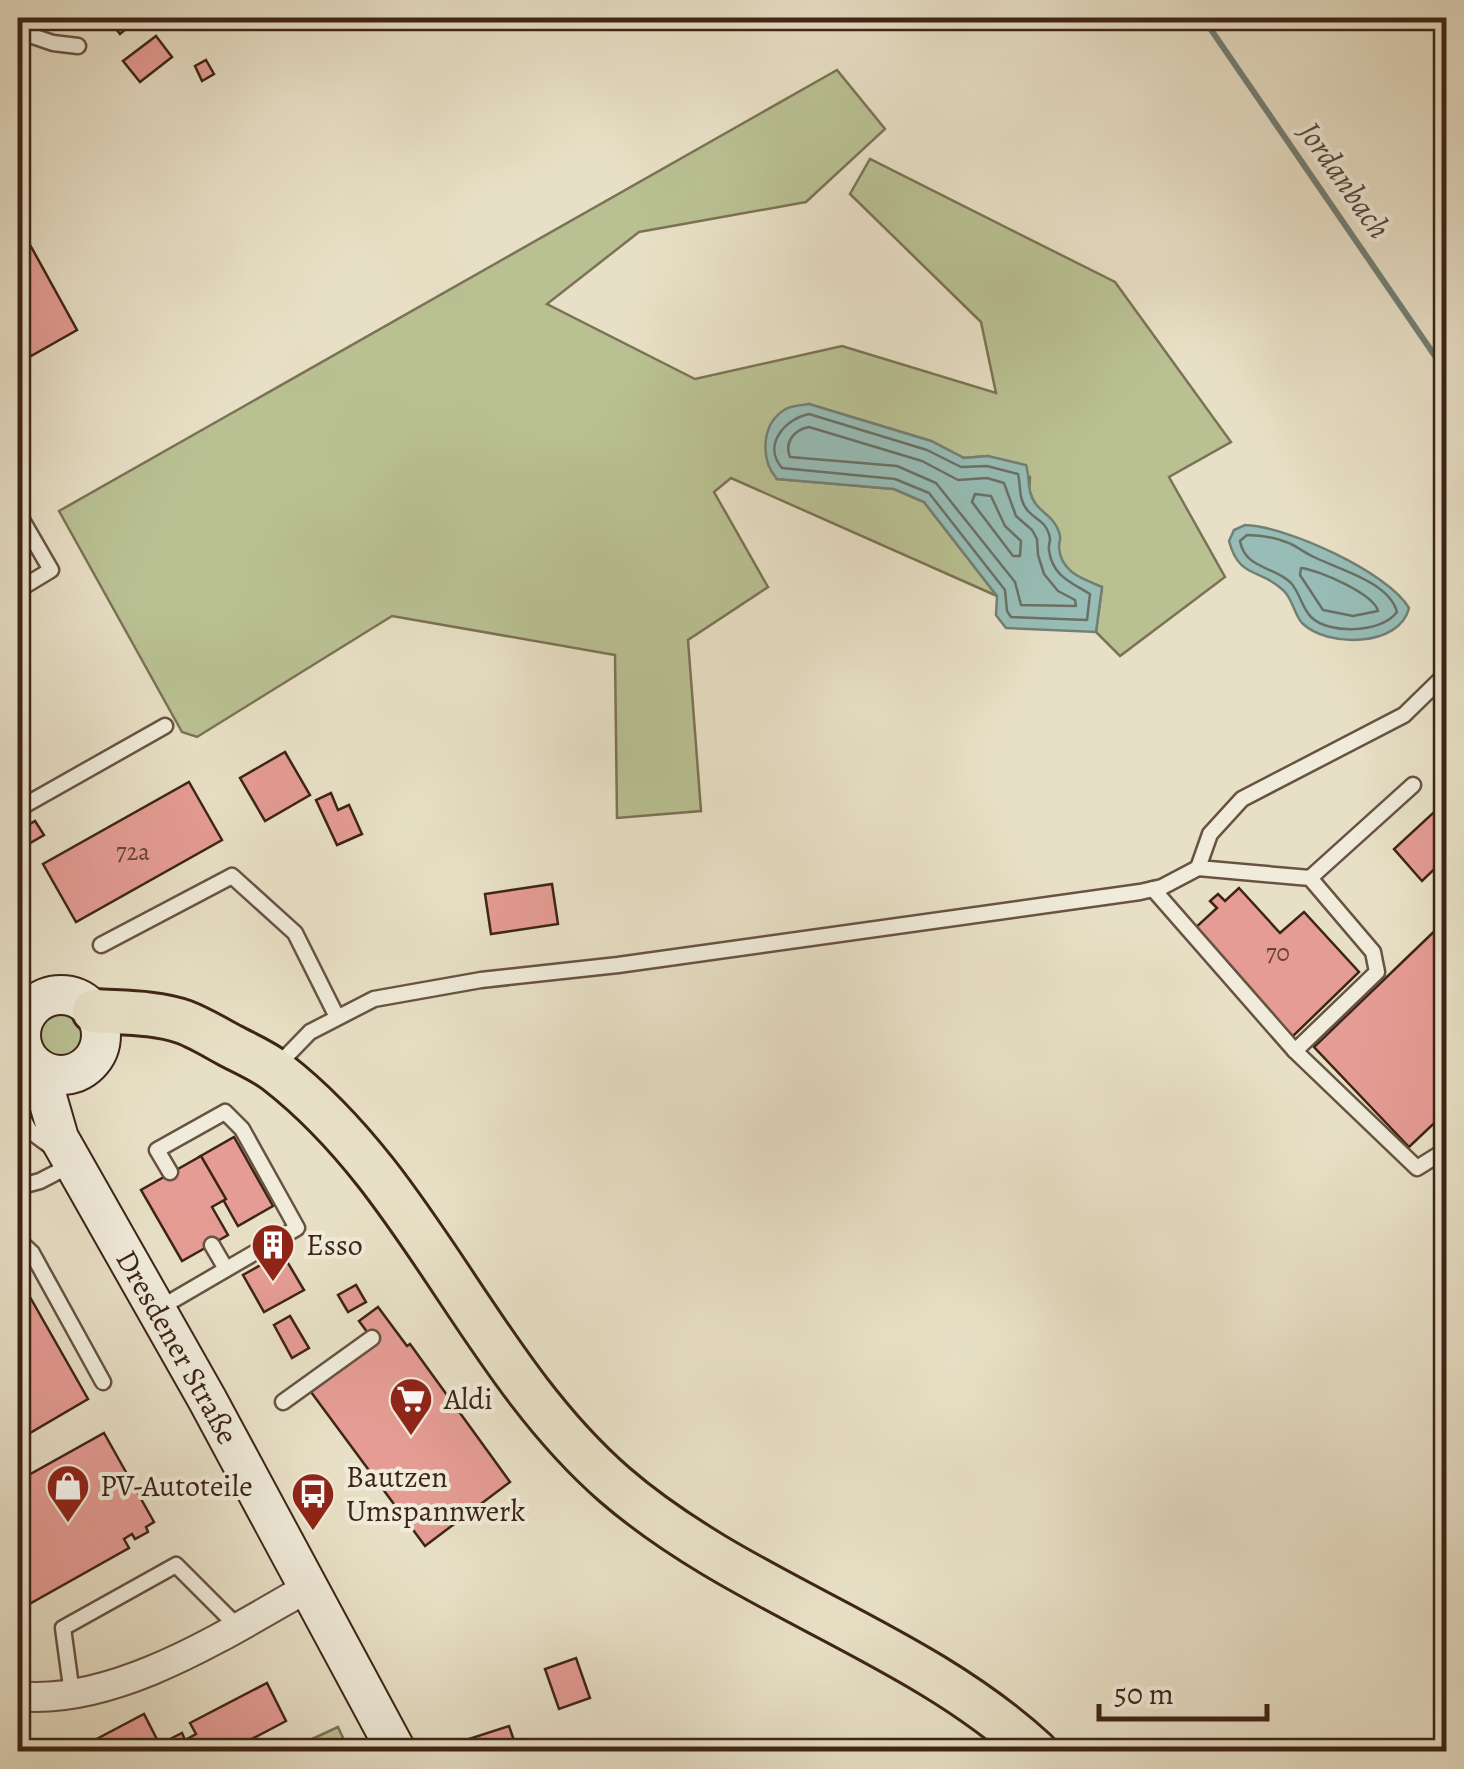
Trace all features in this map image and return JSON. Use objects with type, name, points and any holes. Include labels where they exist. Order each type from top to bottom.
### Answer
[{"type":"main road","name":"Dresdener Straße","points":[[97,1027],[82,1001],[68,995],[50,996],[22,1013],[24,1052],[54,1072],[52,1121],[397,1752]]},
{"type":"main road","points":[[54,1072],[88,1065],[97,1027],[140,1036],[222,1041],[274,1069],[335,1123],[396,1197],[527,1392],[570,1442],[614,1484],[659,1521],[723,1560],[965,1697],[1036,1752]]},
{"type":"street","points":[[18,1696],[72,1694],[130,1681],[308,1588]]},
{"type":"lane","points":[[18,32],[78,46]]},
{"type":"lane","points":[[18,512],[51,570],[18,590]]},
{"type":"lane","points":[[1198,868],[1210,834],[1242,800],[1404,715],[1446,674]]},
{"type":"lane","points":[[18,809],[165,726]]},
{"type":"lane","points":[[1310,878],[1413,785]]},
{"type":"lane","points":[[274,1069],[310,1032],[374,999],[481,980],[618,965],[1152,889],[1198,868],[1310,878],[1373,952],[1377,972],[1295,1051]]},
{"type":"lane","points":[[101,945],[232,876],[295,933],[337,1017]]},
{"type":"lane","points":[[1152,889],[1295,1051],[1416,1168],[1446,1150]]},
{"type":"lane","points":[[18,1109],[30,1131],[75,1163],[40,1182],[18,1187]]},
{"type":"lane","points":[[157,1309],[297,1228],[242,1129],[225,1112],[157,1150],[170,1172]]},
{"type":"lane","points":[[18,1240],[32,1252],[103,1382]]},
{"type":"lane","points":[[212,1245],[226,1269]]},
{"type":"lane","points":[[283,1402],[372,1338]]},
{"type":"lane","points":[[72,1694],[63,1628],[176,1565],[238,1626]]},
{"type":"green space","points":[[837,70],[885,129],[806,202],[639,232],[547,304],[695,379],[842,346],[996,393],[981,322],[850,194],[870,159],[1115,282],[1231,442],[1169,477],[1225,577],[1120,656],[1096,632],[1102,587],[1073,575],[1063,562],[1029,491],[1030,477],[988,456],[964,458],[931,441],[809,404],[777,479],[894,489],[924,502],[997,596],[731,478],[714,492],[768,587],[688,640],[701,811],[617,818],[615,655],[392,616],[197,737],[182,732],[59,511]]},
{"type":"green space","points":[[60,1009],[78,1017],[86,1035],[78,1053],[60,1061],[42,1053],[34,1035],[42,1017]]},
{"type":"green space","points":[[338,1727],[349,1751],[286,1751]]},
{"type":"water","points":[[809,404],[931,441],[964,458],[988,456],[1026,465],[1032,499],[1059,532],[1063,563],[1102,587],[1096,632],[1006,628],[996,615],[997,596],[924,502],[894,489],[777,479],[768,463],[767,434],[776,417],[786,409]]},
{"type":"water","points":[[1245,525],[1285,533],[1359,566],[1398,594],[1409,608],[1403,621],[1392,630],[1362,640],[1344,640],[1313,631],[1299,619],[1283,590],[1238,562],[1229,541],[1234,530]]},
{"type":"building","points":[[107,18],[137,18],[138,19],[120,34]]},
{"type":"building","points":[[156,36],[172,57],[140,82],[123,61]]},
{"type":"building","points":[[206,60],[214,74],[202,81],[195,66]]},
{"type":"building","points":[[18,223],[77,330],[31,356],[18,331]]},
{"type":"building","points":[[285,752],[310,795],[265,821],[240,778]]},
{"type":"building","points":[[189,782],[222,840],[76,922],[43,864]]},
{"type":"building","points":[[331,793],[338,810],[349,805],[362,834],[337,845],[316,800]]},
{"type":"building","points":[[1446,801],[1446,858],[1422,881],[1394,849]]},
{"type":"building","points":[[35,821],[44,835],[18,850],[18,831]]},
{"type":"building","points":[[552,884],[558,924],[491,934],[485,894]]},
{"type":"building","points":[[1239,888],[1280,933],[1304,912],[1359,972],[1292,1037],[1194,929],[1217,908],[1210,901],[1218,894],[1225,901]]},
{"type":"building","points":[[1446,920],[1446,1112],[1409,1147],[1314,1047]]},
{"type":"building","name":"Esso","points":[[234,1137],[273,1206],[238,1226],[199,1157]]},
{"type":"building","points":[[201,1156],[226,1199],[212,1207],[228,1235],[182,1261],[141,1190]]},
{"type":"building","name":"Esso","points":[[282,1253],[304,1290],[264,1312],[243,1275]]},
{"type":"building","points":[[18,1276],[88,1399],[18,1440]]},
{"type":"building","points":[[356,1285],[366,1302],[348,1312],[338,1295]]},
{"type":"building","name":"Aldi","points":[[378,1307],[407,1346],[410,1344],[510,1482],[425,1546],[311,1392],[376,1344],[359,1321]]},
{"type":"building","points":[[290,1316],[309,1348],[292,1358],[274,1325]]},
{"type":"building","points":[[104,1433],[154,1522],[146,1527],[148,1532],[135,1539],[132,1534],[124,1539],[129,1548],[24,1607],[18,1595],[18,1481]]},
{"type":"building","points":[[576,1658],[590,1698],[559,1709],[545,1669]]},
{"type":"building","points":[[267,1683],[286,1721],[227,1752],[72,1752],[144,1714],[163,1751],[173,1746],[170,1739],[182,1733],[185,1740],[196,1734],[190,1723]]},
{"type":"building","points":[[509,1726],[518,1752],[449,1752],[447,1746]]},
{"type":"waterway","name":"Jordanbach","points":[[1203,18],[1446,372]]},
{"type":"place","name":"Esso","points":[[273,1283]]},
{"type":"place","name":"Aldi","points":[[411,1437]]},
{"type":"place","name":"PV-Autoteile","points":[[68,1524]]},
{"type":"place","name":"Bautzen Umspannwerk","points":[[313,1532]]}]
